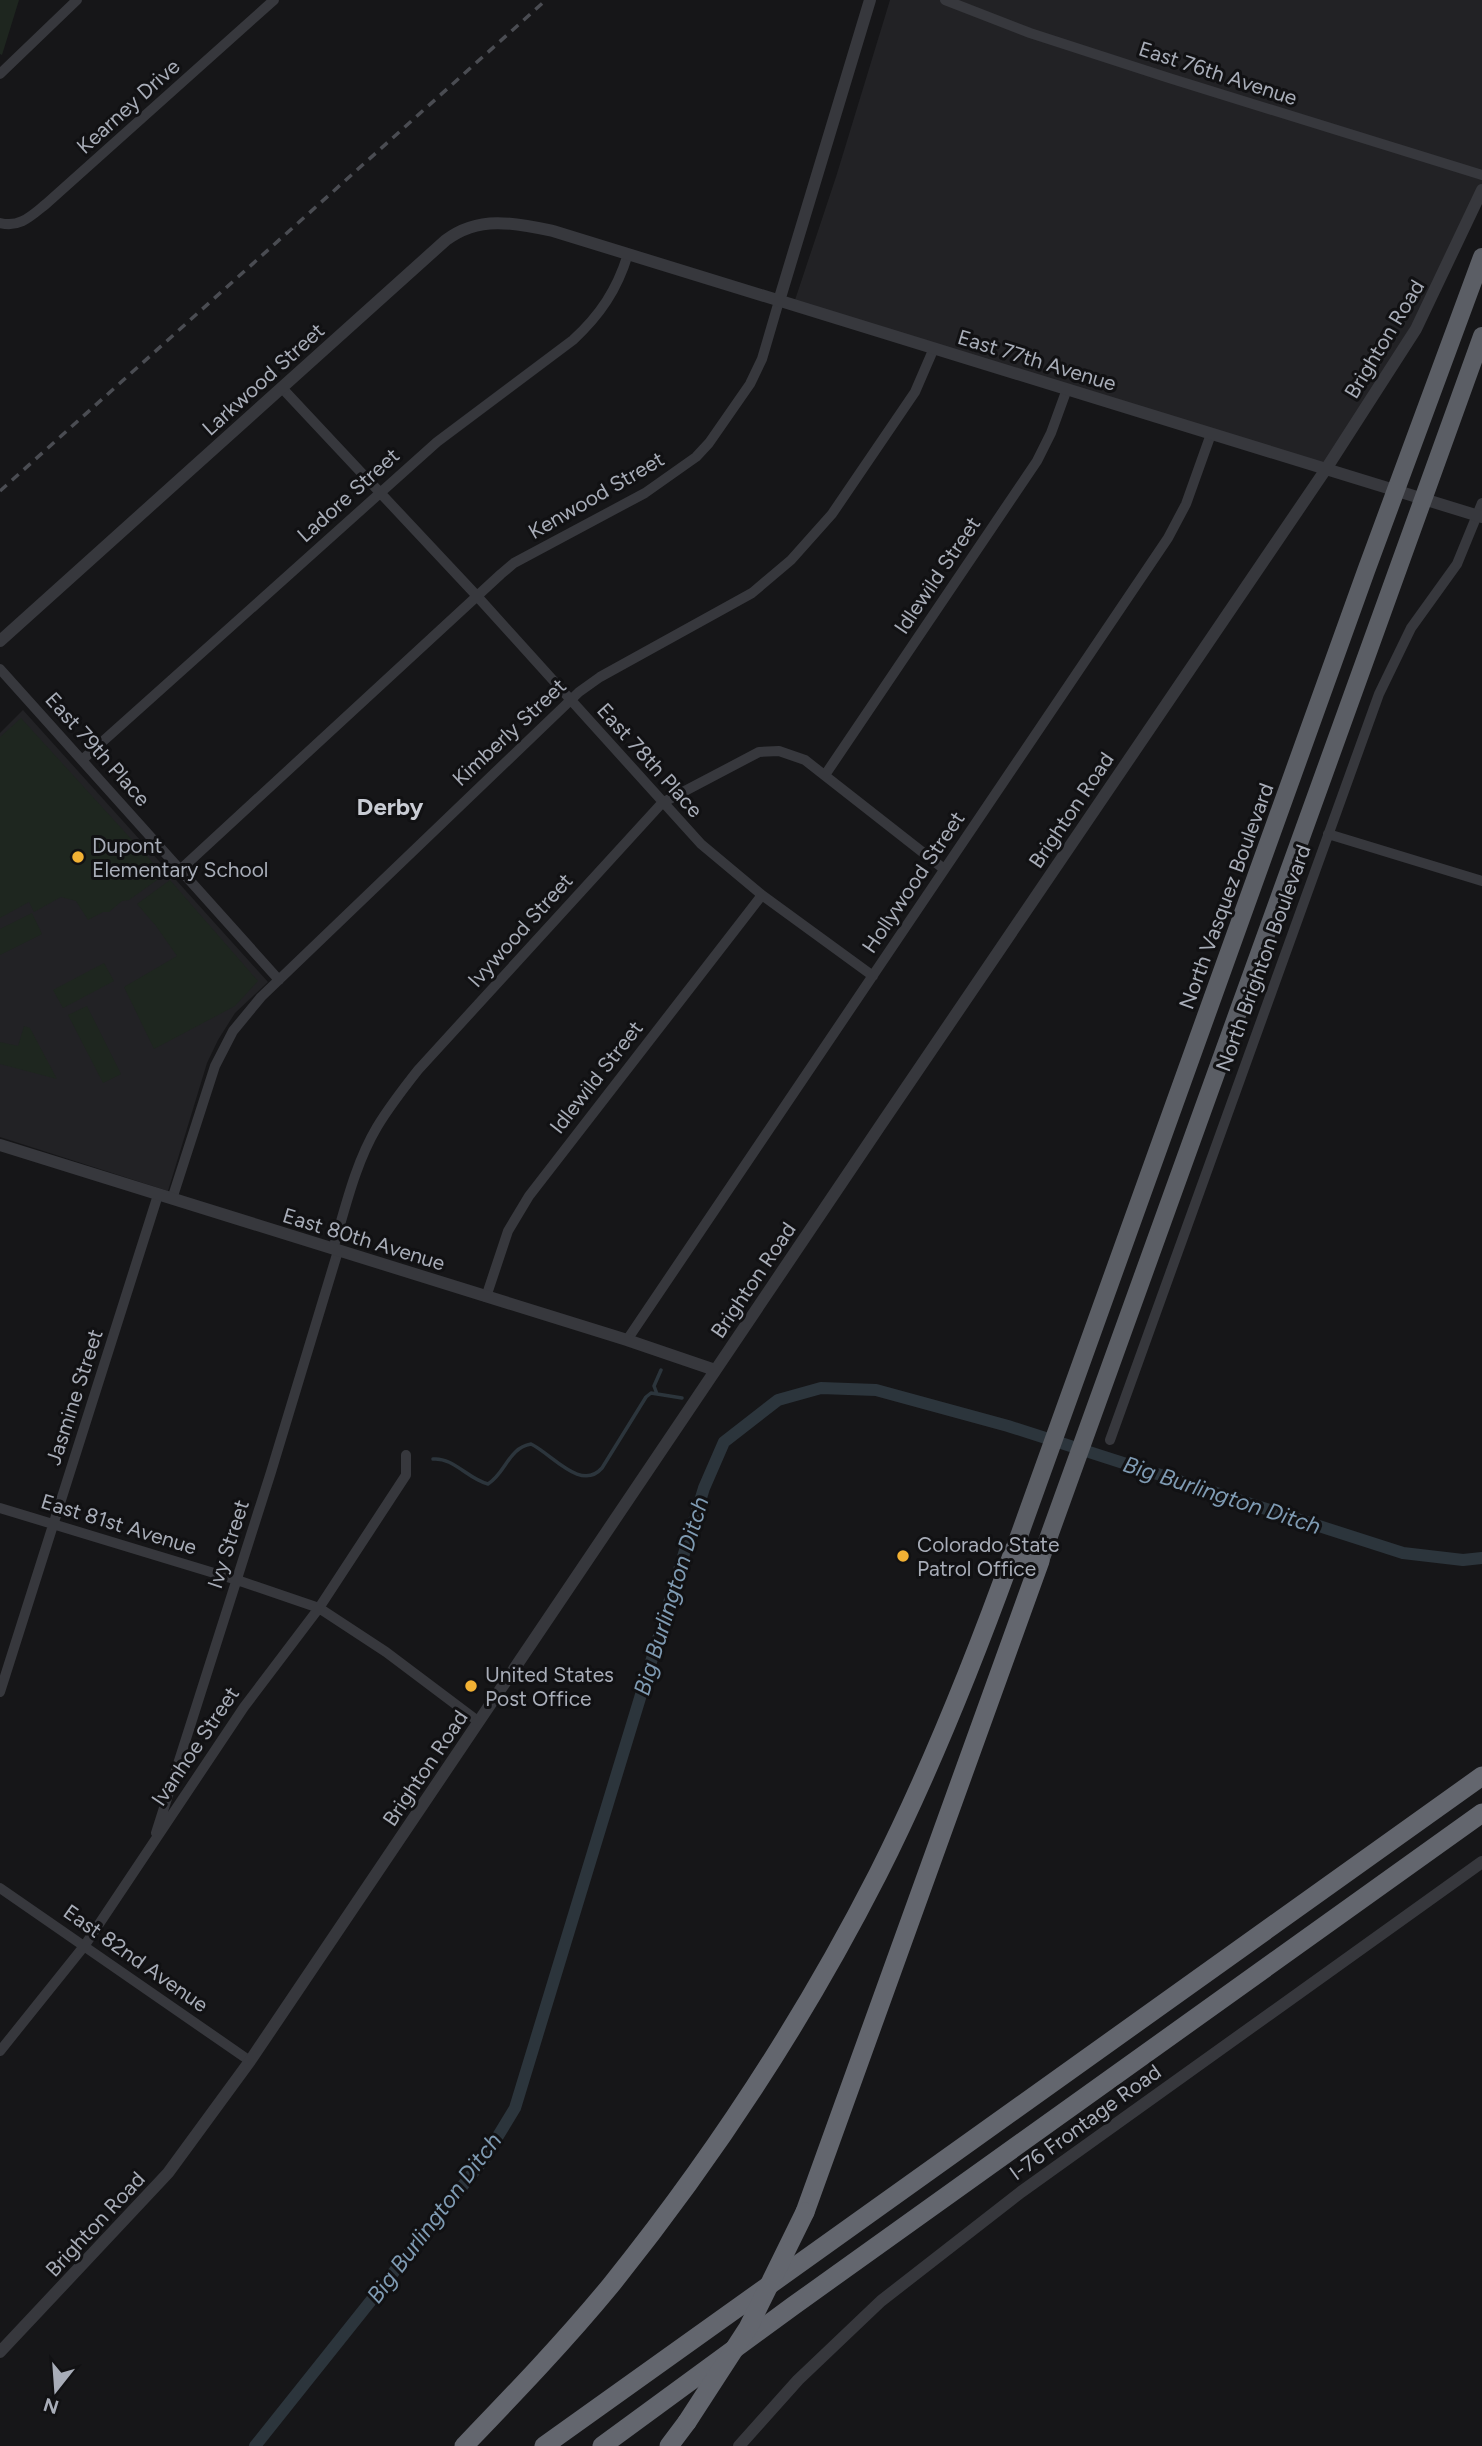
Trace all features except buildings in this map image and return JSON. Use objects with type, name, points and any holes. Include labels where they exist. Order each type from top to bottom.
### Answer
[{"type":"highway","name":"North Vasquez Boulevard","points":[[1014,1550],[1395,491],[1482,257]]},
{"type":"highway","points":[[669,2446],[748,2328],[805,2211],[1482,336]]},
{"type":"highway","points":[[464,2446],[526,2382],[611,2285],[735,2116],[810,1997],[877,1875],[967,1680],[1014,1550],[1040,1561]]},
{"type":"highway","points":[[544,2446],[1482,1776]]},
{"type":"highway","points":[[602,2446],[793,2306],[1482,1813]]},
{"type":"street","points":[[1,70],[77,0]]},
{"type":"street","name":"Kearney Drive","points":[[0,223],[13,225],[27,220],[274,0]]},
{"type":"street","name":"Kenwood Street","points":[[180,870],[476,595],[514,564],[645,493],[696,457],[709,443],[750,384],[762,359],[870,0]]},
{"type":"street","name":"East 76th Avenue","points":[[945,0],[1030,33],[1482,175]]},
{"type":"street","name":"Brighton Road","points":[[0,2351],[168,2173],[250,2062],[1326,469],[1416,329],[1482,190]]},
{"type":"street","name":"Larkwood Street","points":[[0,641],[459,230],[481,223],[520,225],[581,240]]},
{"type":"street","name":"East 77th Avenue","points":[[581,240],[1480,517]]},
{"type":"street","name":"Ladore Street","points":[[82,760],[437,442],[573,340],[591,323],[609,299],[628,254]]},
{"type":"street","name":"Kimberly Street","points":[[172,1199],[205,1092],[225,1044],[242,1019],[570,699],[600,677],[752,593],[790,560],[832,514],[908,403],[921,381],[934,348]]},
{"type":"street","name":"East 78th Place","points":[[282,388],[476,595],[701,844],[762,895],[873,976]]},
{"type":"street","name":"Idlewild Street","points":[[825,775],[1037,461],[1051,433],[1067,389]]},
{"type":"street","name":"Hollywood Street","points":[[627,1340],[1168,538],[1186,504],[1211,434]]},
{"type":"street","name":"North Brighton Boulevard","points":[[1111,1440],[1388,673],[1411,628],[1457,565],[1480,517],[1482,503]]},
{"type":"street","name":"East 79th Place","points":[[0,669],[279,980]]},
{"type":"street","name":"Ivywood Street","points":[[336,1250],[361,1161],[375,1130],[392,1104],[418,1070],[663,803],[750,756],[769,750],[797,756],[944,869]]},
{"type":"street","points":[[1328,834],[1482,881]]},
{"type":"street","name":"Idlewild Street","points":[[486,1297],[508,1231],[518,1212],[762,895]]},
{"type":"street","name":"East 80th Avenue","points":[[0,1145],[627,1340],[715,1370]]},
{"type":"street","name":"Jasmine Street","points":[[0,1692],[158,1195]]},
{"type":"street","name":"Ivy Street","points":[[151,1848],[237,1580],[336,1250]]},
{"type":"street","name":"Ivanhoe Street","points":[[0,2051],[85,1945],[244,1707],[319,1608],[407,1475],[406,1455]]},
{"type":"street","name":"East 81st Avenue","points":[[0,1508],[237,1580],[319,1608],[386,1652],[479,1722]]},
{"type":"street","name":"I-76 Frontage Road","points":[[739,2446],[812,2365],[881,2301],[1021,2192],[1482,1863]]},
{"type":"street","name":"East 82nd Avenue","points":[[0,1888],[250,2062]]},
{"type":"shaded area","points":[[0,0],[19,0],[2,55],[0,54]]},
{"type":"shaded area","points":[[890,0],[1482,0],[1482,190],[1448,265],[1327,465],[793,306]]},
{"type":"shaded area","name":"Dupont Elementary School","points":[[23,710],[268,982],[235,1013],[218,1040],[207,1063],[168,1191],[0,1137],[0,733]]},
{"type":"shaded area","points":[[21,718],[164,875],[109,912],[103,912],[88,920],[76,901],[61,897],[34,912],[29,902],[0,918],[0,737]]},
{"type":"shaded area","points":[[170,880],[258,981],[235,1006],[154,1049],[124,987],[177,956],[137,904]]},
{"type":"shaded area","points":[[32,913],[42,934],[0,955],[0,929]]},
{"type":"shaded area","points":[[104,963],[114,981],[63,1008],[53,990]]},
{"type":"shaded area","points":[[87,1006],[121,1074],[103,1083],[68,1015]]},
{"type":"shaded area","points":[[24,1026],[30,1028],[57,1079],[0,1064],[0,1042],[18,1046]]},
{"type":"waterway","points":[[657,1394],[654,1386],[661,1370]]},
{"type":"waterway","name":"Big Burlington Ditch","points":[[255,2446],[484,2159],[515,2108],[704,1488],[724,1442],[778,1400],[821,1388],[876,1390],[1008,1426],[1403,1553],[1463,1560],[1482,1558]]},
{"type":"waterway","points":[[433,1459],[447,1461],[488,1484],[517,1450],[531,1444],[576,1474],[594,1474],[602,1468],[646,1397],[651,1393],[682,1398]]},
{"type":"railway","points":[[0,491],[546,0]]},
{"type":"place","name":"Dupont Elementary School","points":[[78,857]]},
{"type":"place","name":"Colorado State Patrol Office","points":[[903,1556]]},
{"type":"place","name":"United States Post Office","points":[[471,1686]]},
{"type":"district","name":"Derby","points":[[390,806]]}]
